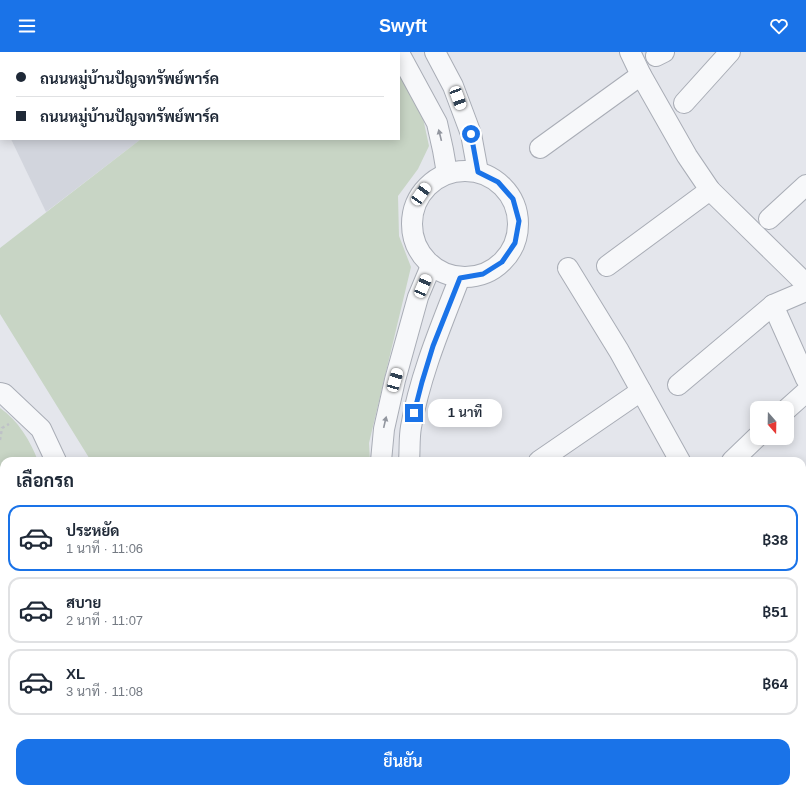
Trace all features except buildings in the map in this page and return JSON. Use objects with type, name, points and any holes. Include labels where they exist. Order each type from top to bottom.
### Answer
[{"type":"street","points":[[434,52],[454,86],[471,134],[478,172]]},
{"type":"street","points":[[630,52],[641,75],[687,156],[710,190],[806,284]]},
{"type":"street","points":[[684,103],[730,52]]},
{"type":"street","points":[[400,55],[436,123],[447,173]]},
{"type":"street","points":[[540,148],[641,75]]},
{"type":"street","points":[[462,170],[478,172],[498,182],[513,199],[519,221],[515,243],[502,262],[483,274],[460,278],[445,274],[431,266],[417,249],[411,227],[414,204],[427,185],[447,173],[462,170]]},
{"type":"street","points":[[770,219],[806,185]]},
{"type":"street","points":[[607,266],[710,190]]},
{"type":"street","points":[[381,457],[384,429],[395,380],[418,297],[431,266]]},
{"type":"street","points":[[568,268],[619,351],[678,457]]},
{"type":"street","points":[[409,457],[411,428],[422,382],[433,346],[460,278]]},
{"type":"street","points":[[678,385],[773,305],[806,291]]},
{"type":"street","points":[[773,305],[806,379]]},
{"type":"street","points":[[545,457],[641,391]]},
{"type":"street","points":[[794,403],[806,392]]},
{"type":"street","points":[[0,393],[4,394],[41,429],[54,457]]},
{"type":"street","points":[[736,457],[750,444]]},
{"type":"shaded area","points":[[11,140],[140,140],[46,212]]},
{"type":"green space","points":[[400,75],[423,118],[429,146],[418,169],[398,196],[399,236],[411,267],[369,443],[370,457],[89,457],[0,314],[0,248],[140,140],[400,140]]},
{"type":"green space","points":[[0,408],[18,425],[32,446],[36,457],[0,457]]},
{"type":"route","points":[[414,413],[433,346],[460,278],[483,274],[502,262],[515,243],[519,221],[513,199],[498,182],[478,172],[471,134]]}]
